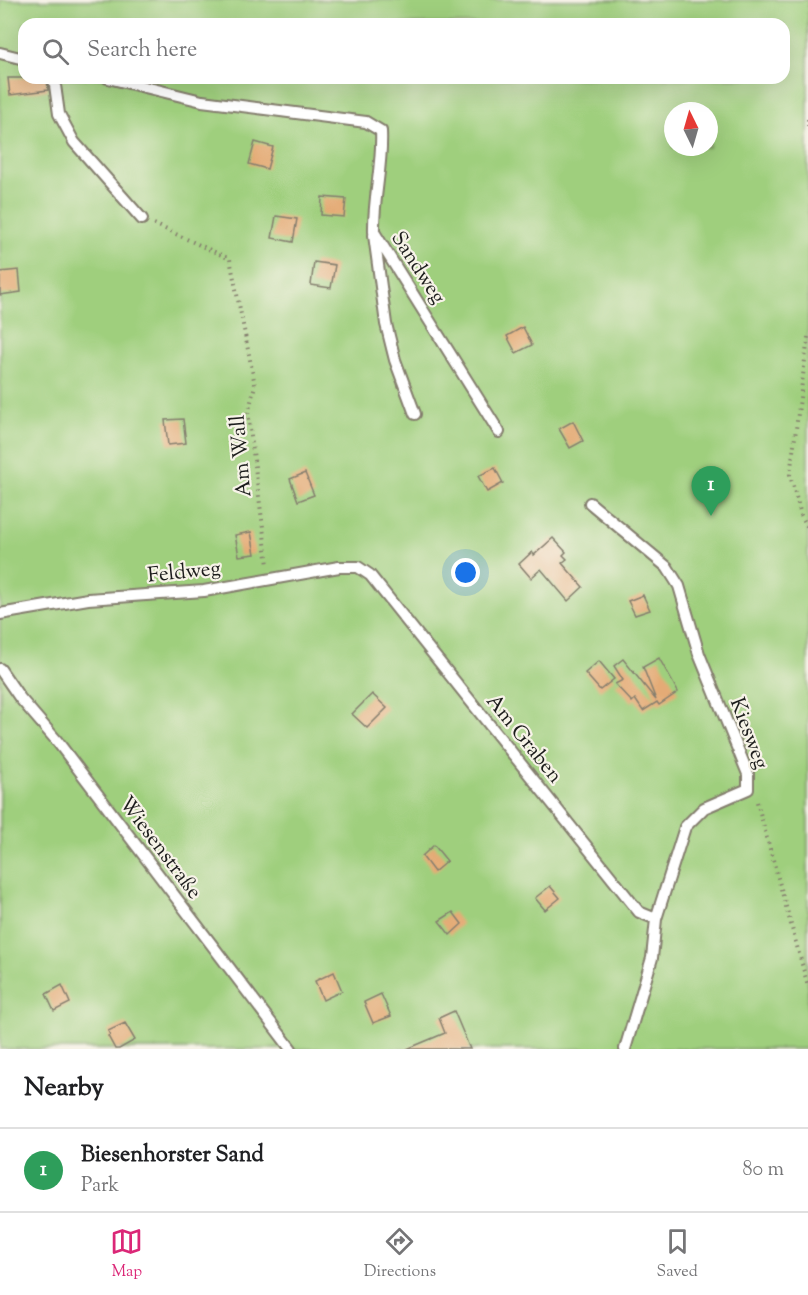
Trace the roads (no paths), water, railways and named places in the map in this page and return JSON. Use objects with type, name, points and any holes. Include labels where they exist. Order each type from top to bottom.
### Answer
[{"type":"lane","points":[[0,53],[18,57]]},
{"type":"lane","points":[[55,84],[59,114],[74,142],[142,219]]},
{"type":"lane","name":"Sandweg","points":[[134,84],[202,100],[366,122],[381,131],[382,145],[373,209],[374,232],[499,432]]},
{"type":"lane","points":[[374,232],[386,324],[395,360],[415,414]]},
{"type":"lane","name":"Kiesweg","points":[[590,503],[667,567],[679,586],[699,654],[748,774],[748,789],[704,808],[685,827],[656,919],[652,958],[625,1049]]},
{"type":"lane","name":"Feldweg","points":[[0,614],[88,599],[204,591],[339,567],[358,567],[370,575]]},
{"type":"lane","name":"Am Graben","points":[[370,575],[639,912],[656,919]]},
{"type":"lane","name":"Wiesenstraße","points":[[0,669],[291,1049]]},
{"type":"place","name":"Biesenhorster Sand","points":[[711,516]]}]
